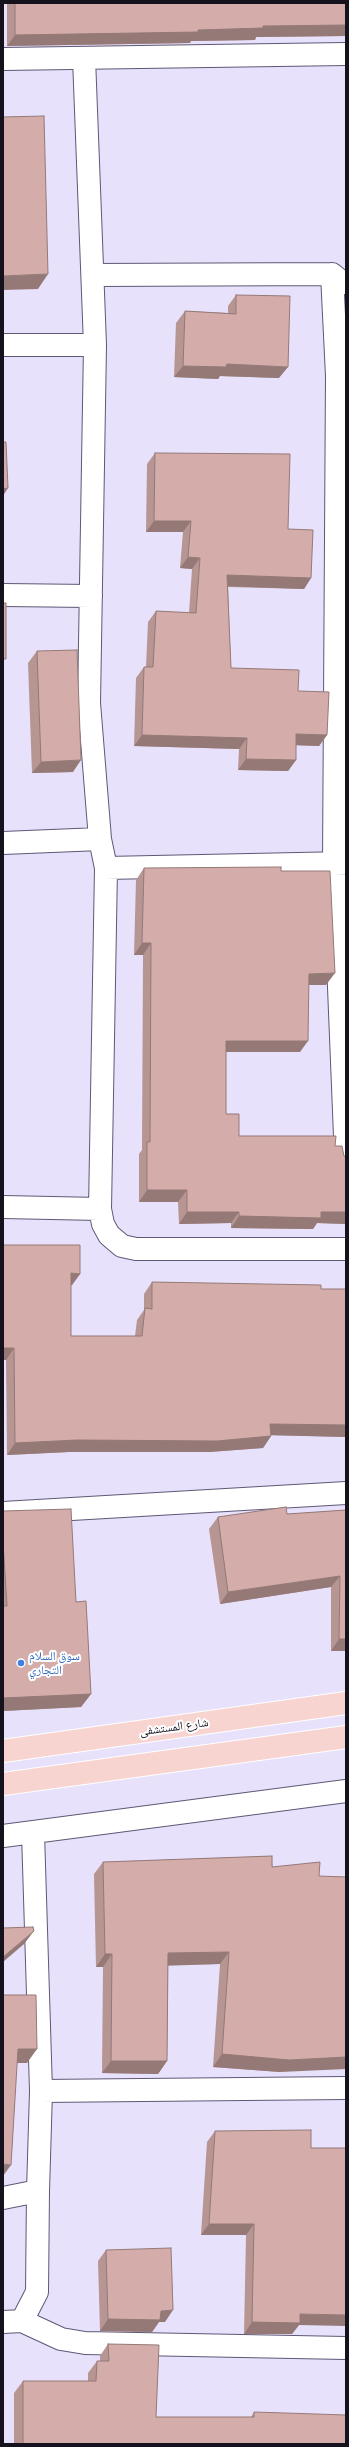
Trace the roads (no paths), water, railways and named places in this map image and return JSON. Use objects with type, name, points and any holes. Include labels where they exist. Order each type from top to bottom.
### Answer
[{"type":"main road","name":"شارع المستشفى","points":[[3,1751],[346,1702]]},
{"type":"main road","points":[[3,1784],[346,1737]]},
{"type":"street","points":[[3,59],[346,54]]},
{"type":"street","points":[[84,58],[94,274],[95,345],[90,703],[100,839],[106,868],[100,1209],[103,1224],[109,1235],[122,1246],[136,1249],[346,1249]]},
{"type":"street","points":[[94,274],[339,280],[336,376],[340,863],[346,1161]]},
{"type":"street","points":[[3,345],[95,345]]},
{"type":"street","points":[[3,596],[91,596]]},
{"type":"street","points":[[3,843],[100,839]]},
{"type":"street","points":[[106,868],[340,863]]},
{"type":"street","points":[[3,1207],[100,1209]]},
{"type":"street","points":[[3,1513],[346,1494]]},
{"type":"street","points":[[3,1836],[346,1791]]},
{"type":"street","points":[[34,1833],[41,2091],[37,2292],[12,2322],[60,2340],[85,2343],[346,2348]]},
{"type":"street","points":[[41,2091],[346,2088]]},
{"type":"street","points":[[3,2198],[38,2191]]},
{"type":"place","name":"سوق السلام التجاري","points":[[21,1663]]}]
